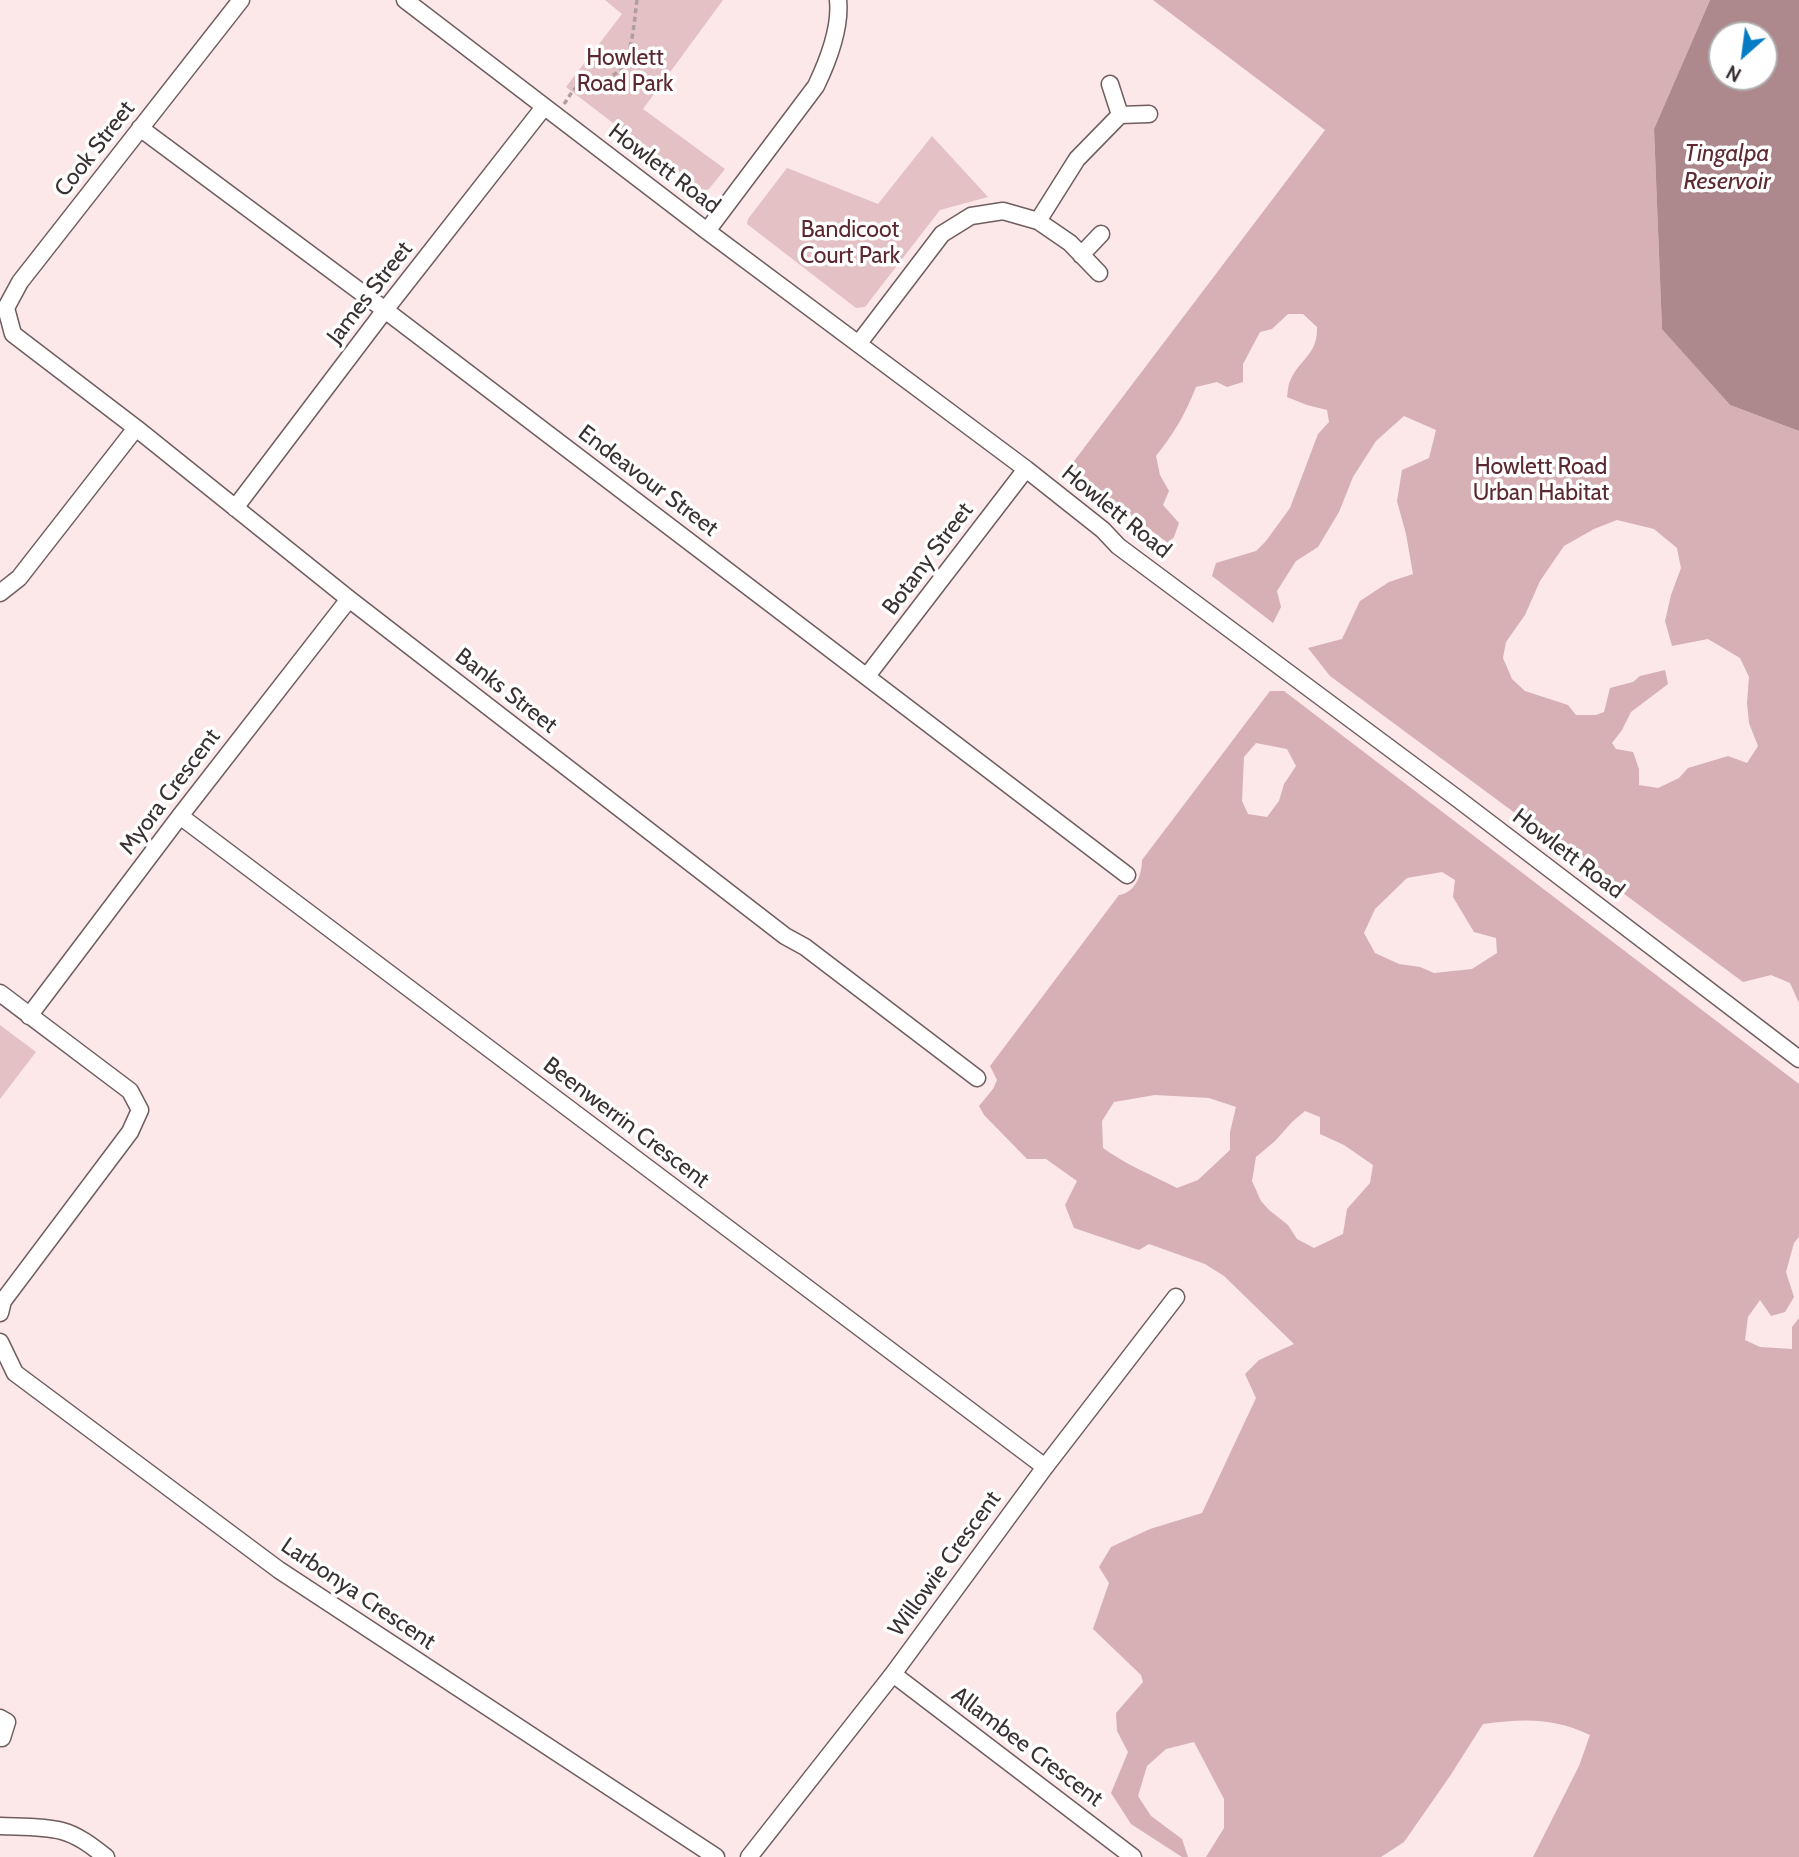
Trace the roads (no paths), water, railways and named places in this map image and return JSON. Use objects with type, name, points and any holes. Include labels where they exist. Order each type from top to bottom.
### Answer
[{"type":"street","name":"Cook Street","points":[[13,334],[6,308],[20,282],[241,0]]},
{"type":"street","name":"Howlett Road","points":[[405,0],[1026,469],[1103,530],[1118,546],[1458,799],[1799,1059]]},
{"type":"street","points":[[707,230],[816,86],[827,65],[839,8],[838,0]]},
{"type":"street","points":[[1110,84],[1120,115]]},
{"type":"street","name":"James Street","points":[[235,508],[385,310],[549,111]]},
{"type":"street","points":[[1038,221],[1077,159],[1120,115],[1149,114]]},
{"type":"street","name":"Endeavour Street","points":[[140,128],[385,310],[1127,875]]},
{"type":"street","points":[[859,342],[943,233],[971,216],[1003,211],[1038,221],[1070,243],[1099,273]]},
{"type":"street","points":[[1082,255],[1101,234]]},
{"type":"street","name":"Banks Street","points":[[13,334],[136,428],[349,599],[774,927],[805,947],[977,1079]]},
{"type":"street","points":[[0,593],[19,578],[136,428]]},
{"type":"street","name":"Botany Street","points":[[867,676],[1026,469]]},
{"type":"street","name":"Myora Crescent","points":[[29,1016],[349,599]]},
{"type":"street","name":"Beenwerrin Crescent","points":[[180,816],[1045,1466]]},
{"type":"street","points":[[0,993],[130,1091],[140,1110],[130,1132],[3,1301],[0,1313]]},
{"type":"street","name":"Willowie Crescent","points":[[749,1857],[893,1674],[1045,1466],[1176,1297]]},
{"type":"street","name":"Larbonya Crescent","points":[[0,1342],[15,1373],[279,1570],[716,1857]]},
{"type":"street","name":"Allambee Crescent","points":[[893,1674],[1133,1857]]},
{"type":"street","points":[[0,1718],[7,1722],[2,1738]]},
{"type":"street","points":[[0,1826],[64,1831],[106,1857]]},
{"type":"water","name":"Tingalpa Reservoir","points":[[1710,0],[1799,0],[1799,431],[1730,405],[1662,329],[1654,129]]},
{"type":"park label","name":"Howlett Road Park","points":[[625,71]]},
{"type":"park label","name":"Bandicoot Court Park","points":[[850,243]]},
{"type":"park label","name":"Howlett Road Urban Habitat","points":[[1541,480]]}]
